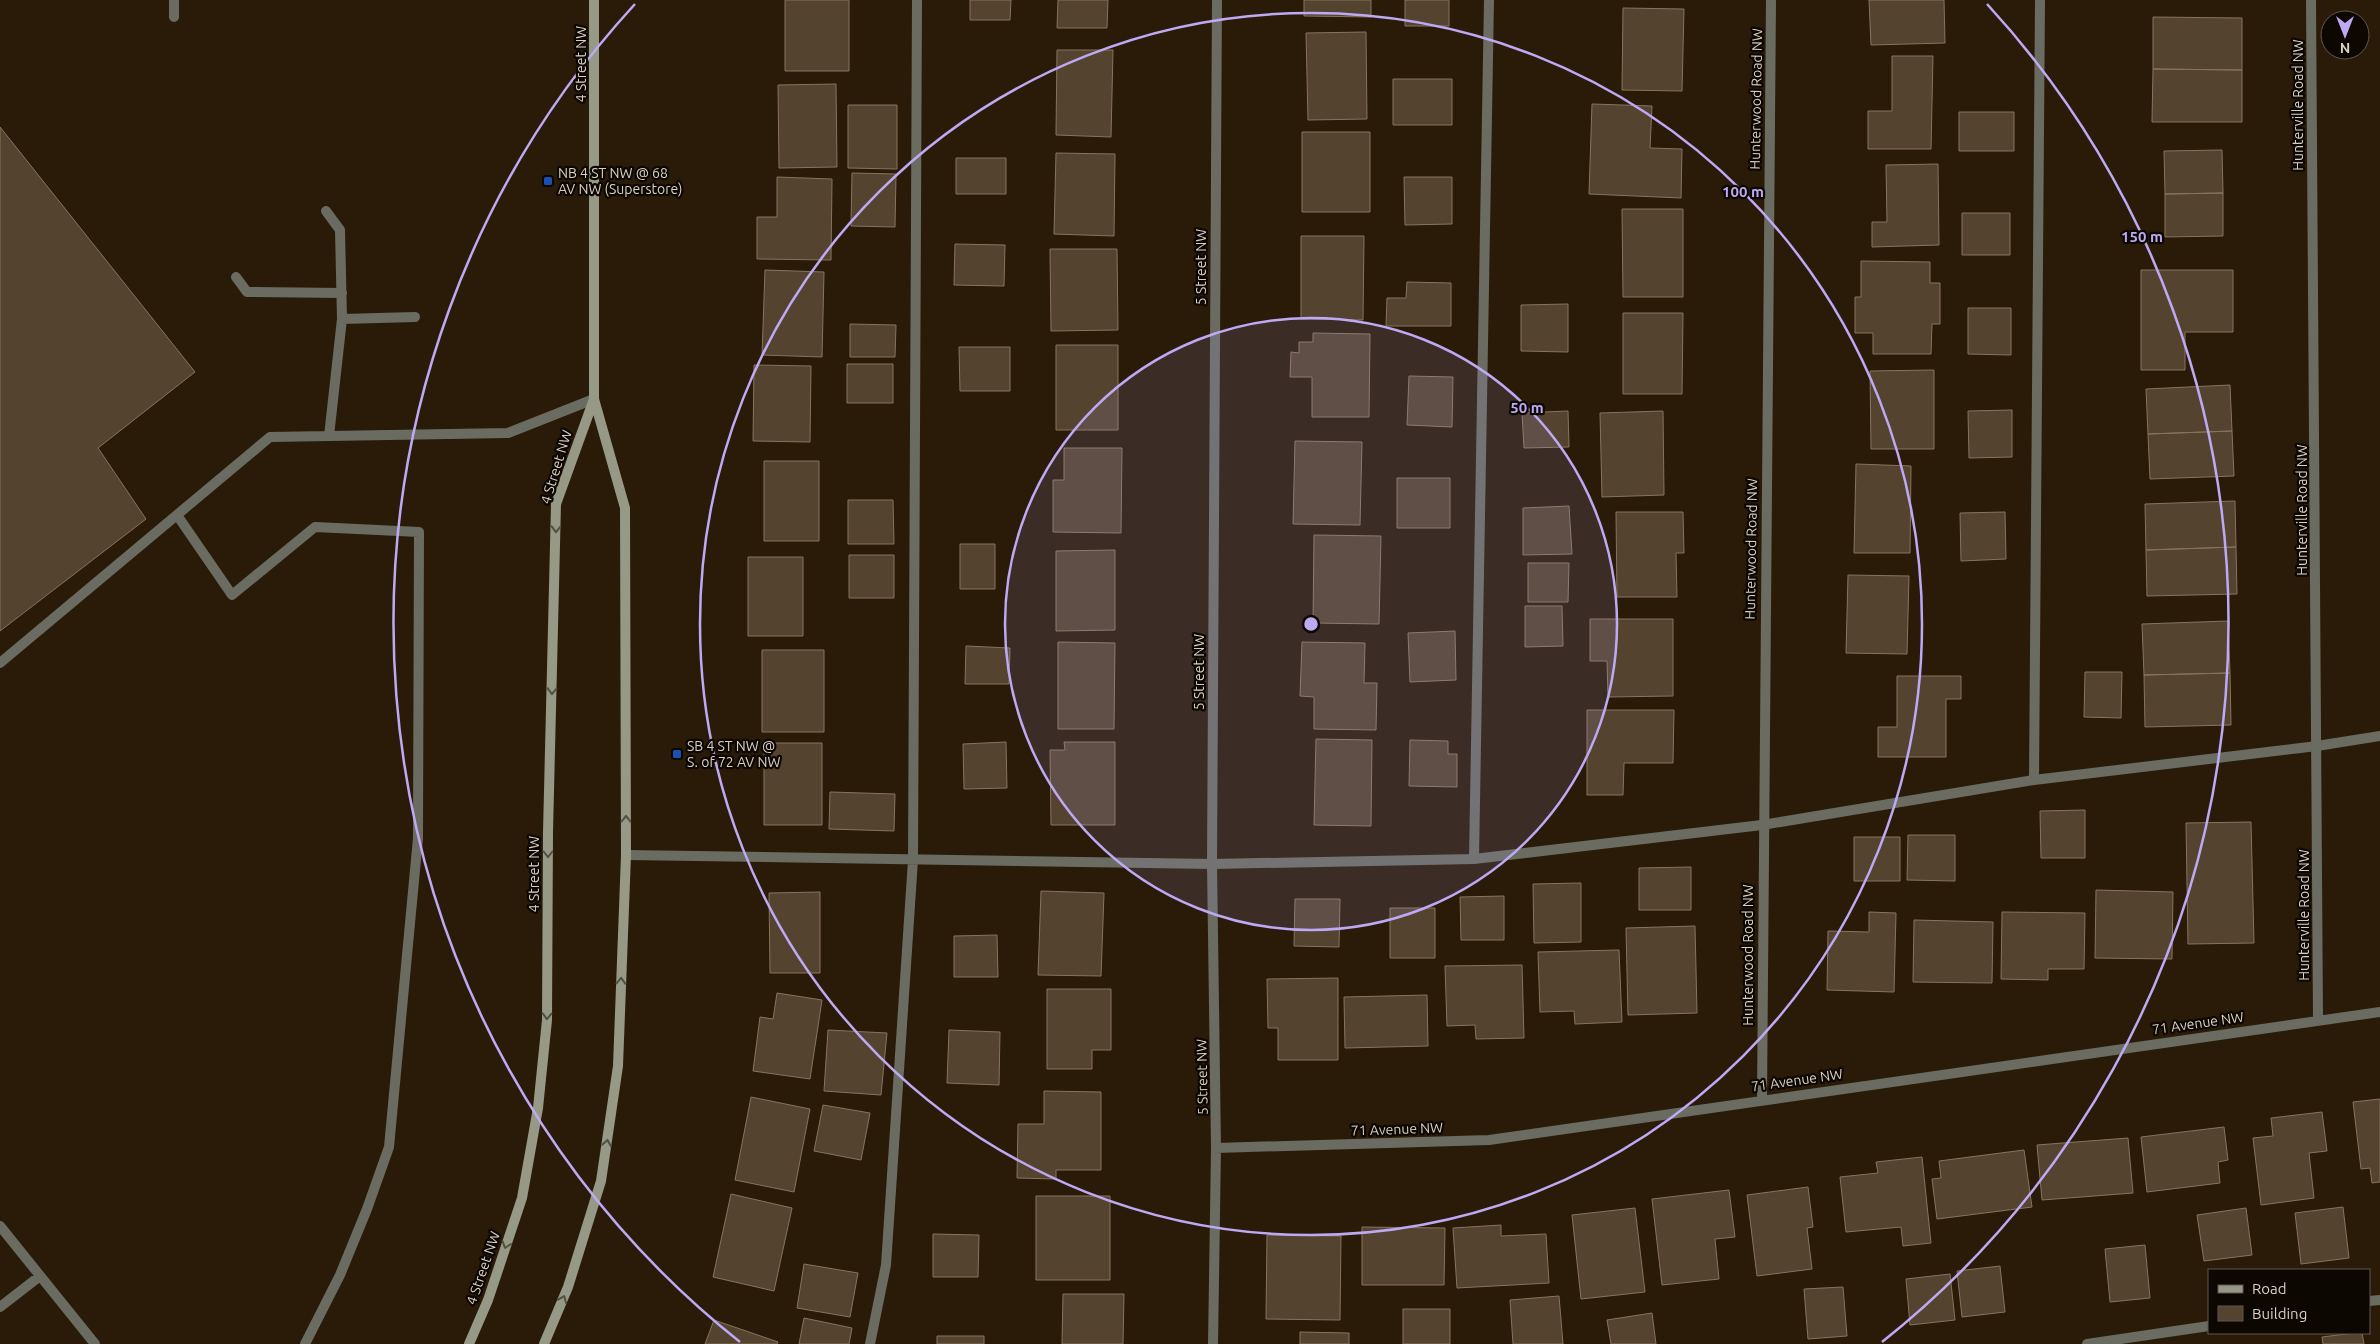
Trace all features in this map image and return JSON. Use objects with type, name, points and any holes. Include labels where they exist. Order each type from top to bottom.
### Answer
[{"type":"main road","name":"4 Street NW","points":[[544,1344],[568,1287],[601,1181],[618,1066],[626,855],[625,508],[594,399],[594,0]]},
{"type":"main road","name":"4 Street NW","points":[[469,1344],[488,1300],[522,1198],[538,1108],[547,1020],[548,832],[556,504],[594,399]]},
{"type":"street","points":[[174,0],[174,17]]},
{"type":"street","points":[[870,1344],[886,1265],[913,860],[917,0]]},
{"type":"street","name":"5 Street NW","points":[[1213,1344],[1216,1148],[1212,864],[1217,0]]},
{"type":"street","points":[[1474,859],[1489,0]]},
{"type":"street","name":"Hunterwood Road NW","points":[[1762,1099],[1762,824],[1771,0]]},
{"type":"street","points":[[2034,780],[2040,0]]},
{"type":"street","name":"Hunterville Road NW","points":[[2311,0],[2318,1020]]},
{"type":"street","points":[[326,211],[340,230],[342,293],[342,319],[329,436]]},
{"type":"street","points":[[236,277],[247,292],[342,293]]},
{"type":"street","points":[[342,319],[415,317]]},
{"type":"street","points":[[0,663],[270,437],[508,433],[594,399]]},
{"type":"street","points":[[177,515],[232,595],[315,527],[418,532],[418,838],[388,1147],[367,1209],[340,1275],[305,1344]]},
{"type":"street","points":[[626,855],[1212,864],[1474,859],[1762,824],[2034,780],[2317,746],[2380,736]]},
{"type":"street","name":"71 Avenue NW","points":[[1216,1148],[1489,1140],[1762,1099],[2380,1012]]},
{"type":"street","points":[[0,1226],[95,1344]]},
{"type":"street","points":[[0,1307],[40,1276]]},
{"type":"street","points":[[2087,1344],[2208,1326]]},
{"type":"building","points":[[785,0],[849,0],[849,71],[785,71]]},
{"type":"building","points":[[970,0],[1011,0],[1010,20],[970,20]]},
{"type":"building","points":[[1058,0],[1108,0],[1107,28],[1057,28]]},
{"type":"building","points":[[1304,0],[1371,0],[1371,17],[1304,16]]},
{"type":"building","points":[[1405,0],[1449,0],[1449,26],[1405,26]]},
{"type":"building","points":[[1869,0],[1944,0],[1945,43],[1871,45]]},
{"type":"building","points":[[1623,8],[1684,9],[1682,91],[1622,90]]},
{"type":"building","points":[[2153,17],[2242,18],[2242,70],[2153,69]]},
{"type":"building","points":[[1366,32],[1367,119],[1308,120],[1306,33]]},
{"type":"building","points":[[1057,50],[1113,50],[1111,137],[1056,135]]},
{"type":"building","points":[[1892,56],[1933,56],[1931,149],[1868,149],[1868,111],[1892,111]]},
{"type":"building","points":[[2153,69],[2242,70],[2242,122],[2152,122]]},
{"type":"building","points":[[1393,79],[1452,79],[1452,125],[1393,125]]},
{"type":"building","points":[[836,84],[837,167],[779,168],[778,85]]},
{"type":"building","points":[[1592,104],[1652,106],[1650,148],[1682,149],[1681,198],[1589,194]]},
{"type":"building","points":[[848,105],[897,105],[897,169],[848,168]]},
{"type":"building","points":[[1959,112],[2014,112],[2014,151],[1959,151]]},
{"type":"building","points":[[0,127],[195,372],[98,448],[146,519],[0,631]]},
{"type":"building","points":[[1302,132],[1370,132],[1370,212],[1302,212]]},
{"type":"building","points":[[2222,150],[2223,193],[2165,194],[2164,151]]},
{"type":"building","points":[[1056,153],[1115,154],[1114,236],[1054,234]]},
{"type":"building","points":[[956,158],[1006,158],[1006,194],[956,194]]},
{"type":"building","points":[[1938,164],[1939,245],[1872,247],[1872,222],[1887,222],[1886,165]]},
{"type":"building","points":[[852,173],[896,174],[895,227],[851,226]]},
{"type":"building","points":[[777,177],[832,179],[831,260],[757,259],[757,217],[777,217]]},
{"type":"building","points":[[1404,177],[1452,177],[1452,224],[1405,225]]},
{"type":"building","points":[[2223,193],[2223,236],[2165,237],[2165,194]]},
{"type":"building","points":[[1622,209],[1683,209],[1683,297],[1623,297]]},
{"type":"building","points":[[1962,213],[2010,213],[2010,255],[1962,255]]},
{"type":"building","points":[[1301,236],[1364,236],[1363,320],[1301,319]]},
{"type":"building","points":[[955,244],[1005,245],[1004,286],[954,285]]},
{"type":"building","points":[[1050,249],[1117,249],[1118,330],[1051,331]]},
{"type":"building","points":[[1861,261],[1930,262],[1930,283],[1940,283],[1940,324],[1932,324],[1931,354],[1873,354],[1873,333],[1855,333],[1855,297],[1861,297]]},
{"type":"building","points":[[765,270],[824,272],[822,357],[762,355]]},
{"type":"building","points":[[2141,270],[2233,270],[2233,332],[2185,332],[2185,370],[2141,370]]},
{"type":"building","points":[[1407,282],[1451,283],[1451,326],[1386,326],[1387,298],[1406,298]]},
{"type":"building","points":[[1568,304],[1568,352],[1521,351],[1521,305]]},
{"type":"building","points":[[1968,308],[2011,308],[2011,355],[1968,354]]},
{"type":"building","points":[[1623,313],[1683,313],[1682,394],[1623,394]]},
{"type":"building","points":[[850,324],[896,325],[895,357],[850,357]]},
{"type":"building","points":[[1313,333],[1370,334],[1369,417],[1312,417],[1312,377],[1290,377],[1291,352],[1299,353],[1299,342],[1313,342]]},
{"type":"building","points":[[1056,345],[1118,345],[1118,430],[1056,430]]},
{"type":"building","points":[[959,347],[1010,347],[1010,391],[960,391]]},
{"type":"building","points":[[847,364],[893,364],[893,403],[847,403]]},
{"type":"building","points":[[754,365],[811,366],[810,442],[753,441]]},
{"type":"building","points":[[1934,370],[1934,449],[1871,449],[1870,371]]},
{"type":"building","points":[[1409,376],[1453,377],[1452,427],[1407,425]]},
{"type":"building","points":[[2230,385],[2232,431],[2148,434],[2146,389]]},
{"type":"building","points":[[2012,410],[2012,457],[1969,458],[1968,411]]},
{"type":"building","points":[[1568,411],[1569,447],[1524,448],[1522,413]]},
{"type":"building","points":[[1663,411],[1664,495],[1602,497],[1600,413]]},
{"type":"building","points":[[2232,431],[2234,476],[2150,479],[2148,434]]},
{"type":"building","points":[[1295,441],[1362,442],[1360,525],[1293,524]]},
{"type":"building","points":[[1064,448],[1122,448],[1121,533],[1053,532],[1053,480],[1064,480]]},
{"type":"building","points":[[764,461],[819,461],[819,541],[764,541]]},
{"type":"building","points":[[1856,464],[1911,466],[1910,553],[1854,553]]},
{"type":"building","points":[[1397,478],[1450,478],[1450,528],[1397,528]]},
{"type":"building","points":[[848,500],[893,500],[894,544],[848,544]]},
{"type":"building","points":[[2235,501],[2236,547],[2146,550],[2145,504]]},
{"type":"building","points":[[1569,506],[1572,554],[1523,555],[1523,508]]},
{"type":"building","points":[[1616,512],[1683,512],[1684,553],[1676,553],[1677,597],[1617,597]]},
{"type":"building","points":[[2005,512],[2006,559],[1961,561],[1960,513]]},
{"type":"building","points":[[1314,535],[1381,536],[1379,624],[1313,623]]},
{"type":"building","points":[[960,544],[995,544],[995,589],[960,589]]},
{"type":"building","points":[[2236,547],[2237,594],[2147,596],[2146,550]]},
{"type":"building","points":[[1115,550],[1115,630],[1056,631],[1056,551]]},
{"type":"building","points":[[849,555],[894,555],[894,598],[849,598]]},
{"type":"building","points":[[748,557],[803,557],[803,636],[748,636]]},
{"type":"building","points":[[1528,563],[1569,563],[1568,602],[1528,602]]},
{"type":"building","points":[[1848,575],[1909,576],[1907,654],[1846,653]]},
{"type":"building","points":[[1525,606],[1562,606],[1563,646],[1525,647]]},
{"type":"building","points":[[1590,619],[1673,619],[1673,696],[1608,697],[1607,661],[1590,661]]},
{"type":"building","points":[[2228,621],[2230,673],[2144,675],[2142,624]]},
{"type":"building","points":[[1455,631],[1456,680],[1410,682],[1408,633]]},
{"type":"building","points":[[1058,642],[1115,643],[1114,729],[1058,729]]},
{"type":"building","points":[[1302,642],[1365,643],[1364,683],[1377,683],[1376,730],[1314,729],[1314,697],[1300,696]]},
{"type":"building","points":[[966,646],[1010,648],[1009,684],[965,684]]},
{"type":"building","points":[[762,650],[824,650],[824,732],[762,732]]},
{"type":"building","points":[[2085,672],[2122,672],[2121,718],[2084,717]]},
{"type":"building","points":[[2230,673],[2231,725],[2145,727],[2144,675]]},
{"type":"building","points":[[1897,676],[1961,676],[1961,699],[1946,699],[1946,757],[1878,757],[1878,727],[1897,727]]},
{"type":"building","points":[[1587,710],[1674,710],[1673,763],[1624,763],[1623,795],[1587,795]]},
{"type":"building","points":[[1316,739],[1372,740],[1371,826],[1314,825]]},
{"type":"building","points":[[1410,740],[1448,741],[1448,754],[1457,754],[1457,787],[1409,786]]},
{"type":"building","points":[[1006,742],[1007,788],[964,789],[963,744]]},
{"type":"building","points":[[1064,742],[1115,742],[1115,825],[1051,825],[1050,750],[1065,750]]},
{"type":"building","points":[[764,743],[822,743],[822,825],[764,825]]},
{"type":"building","points":[[830,792],[895,794],[894,831],[829,829]]},
{"type":"building","points":[[2085,810],[2085,858],[2041,858],[2040,811]]},
{"type":"building","points":[[2251,822],[2254,943],[2188,944],[2186,823]]},
{"type":"building","points":[[1908,835],[1955,835],[1955,881],[1907,880]]},
{"type":"building","points":[[1854,837],[1900,837],[1900,881],[1854,881]]},
{"type":"building","points":[[1691,867],[1691,910],[1639,910],[1639,868]]},
{"type":"building","points":[[1581,883],[1581,942],[1534,943],[1533,884]]},
{"type":"building","points":[[2096,890],[2173,892],[2172,959],[2095,958]]},
{"type":"building","points":[[1041,891],[1104,893],[1101,976],[1038,975]]},
{"type":"building","points":[[820,892],[820,973],[770,973],[769,893]]},
{"type":"building","points":[[1504,896],[1504,940],[1461,940],[1460,897]]},
{"type":"building","points":[[1295,899],[1340,899],[1339,947],[1294,946]]},
{"type":"building","points":[[1390,908],[1435,908],[1435,958],[1390,958]]},
{"type":"building","points":[[1869,912],[1896,913],[1894,992],[1827,990],[1828,931],[1869,932]]},
{"type":"building","points":[[2002,912],[2085,913],[2084,969],[2048,969],[2048,980],[2001,979]]},
{"type":"building","points":[[1914,920],[1993,922],[1992,983],[1913,982]]},
{"type":"building","points":[[1695,926],[1697,1013],[1628,1015],[1626,928]]},
{"type":"building","points":[[997,935],[998,977],[954,977],[954,936]]},
{"type":"building","points":[[1619,950],[1622,1022],[1575,1024],[1574,1011],[1540,1012],[1538,952]]},
{"type":"building","points":[[1522,965],[1524,1038],[1476,1039],[1475,1025],[1447,1026],[1445,966]]},
{"type":"building","points":[[1338,978],[1338,1060],[1278,1060],[1278,1028],[1268,1028],[1267,979]]},
{"type":"building","points":[[1047,989],[1111,989],[1111,1050],[1092,1050],[1092,1069],[1047,1069]]},
{"type":"building","points":[[777,993],[822,1000],[810,1079],[753,1071],[760,1017],[773,1019]]},
{"type":"building","points":[[1427,995],[1428,1046],[1345,1048],[1344,997]]},
{"type":"building","points":[[828,1030],[887,1033],[881,1095],[824,1091]]},
{"type":"building","points":[[949,1030],[1000,1032],[999,1085],[947,1083]]},
{"type":"building","points":[[1044,1091],[1101,1092],[1101,1170],[1056,1170],[1056,1179],[1017,1178],[1018,1124],[1044,1124]]},
{"type":"building","points":[[751,1097],[810,1109],[794,1192],[735,1180]]},
{"type":"building","points":[[2380,1099],[2380,1182],[2372,1183],[2370,1168],[2361,1169],[2353,1102]]},
{"type":"building","points":[[823,1105],[870,1113],[861,1160],[814,1151]]},
{"type":"building","points":[[2322,1112],[2327,1151],[2309,1153],[2314,1198],[2261,1205],[2253,1138],[2273,1136],[2271,1118]]},
{"type":"building","points":[[2224,1127],[2228,1160],[2218,1162],[2220,1183],[2147,1192],[2141,1137]]},
{"type":"building","points":[[2128,1138],[2133,1193],[2042,1200],[2037,1145]]},
{"type":"building","points":[[2024,1150],[2032,1207],[1937,1219],[1932,1179],[1941,1178],[1939,1161]]},
{"type":"building","points":[[1922,1157],[1931,1243],[1903,1246],[1901,1227],[1846,1232],[1840,1177],[1878,1173],[1876,1162]]},
{"type":"building","points":[[1808,1187],[1813,1227],[1807,1228],[1812,1269],[1757,1276],[1747,1195]]},
{"type":"building","points":[[1729,1190],[1735,1237],[1715,1239],[1719,1279],[1662,1285],[1652,1199]]},
{"type":"building","points":[[731,1194],[792,1208],[774,1291],[713,1277]]},
{"type":"building","points":[[1036,1196],[1110,1196],[1110,1280],[1036,1280]]},
{"type":"building","points":[[2343,1207],[2349,1258],[2301,1264],[2295,1213]]},
{"type":"building","points":[[1635,1208],[1645,1292],[1581,1299],[1572,1215]]},
{"type":"building","points":[[2246,1208],[2252,1255],[2204,1261],[2197,1215]]},
{"type":"building","points":[[1501,1225],[1501,1236],[1546,1234],[1549,1283],[1457,1288],[1453,1228]]},
{"type":"building","points":[[1362,1227],[1445,1228],[1444,1285],[1362,1285]]},
{"type":"building","points":[[933,1234],[979,1235],[978,1277],[933,1277]]},
{"type":"building","points":[[1267,1235],[1341,1236],[1340,1320],[1266,1319]]},
{"type":"building","points":[[2145,1245],[2150,1298],[2110,1302],[2105,1249]]},
{"type":"building","points":[[804,1264],[858,1273],[850,1317],[797,1308]]},
{"type":"building","points":[[2000,1266],[2005,1312],[1962,1317],[1957,1271]]},
{"type":"building","points":[[1950,1274],[1955,1320],[1910,1325],[1906,1279]]},
{"type":"building","points":[[1843,1287],[1847,1336],[1808,1339],[1804,1289]]},
{"type":"building","points":[[1063,1294],[1124,1294],[1123,1344],[1062,1344]]},
{"type":"building","points":[[1559,1296],[1563,1344],[1513,1344],[1510,1300]]},
{"type":"building","points":[[1403,1309],[1450,1309],[1450,1344],[1403,1344]]},
{"type":"building","points":[[1652,1313],[1656,1344],[1611,1344],[1607,1320]]},
{"type":"building","points":[[804,1318],[852,1328],[849,1344],[799,1344]]},
{"type":"building","points":[[714,1320],[778,1342],[777,1344],[705,1344]]},
{"type":"building","points":[[1300,1332],[1349,1333],[1349,1344],[1300,1344]]},
{"type":"building","points":[[2362,1334],[2364,1344],[2323,1344],[2322,1337]]},
{"type":"building","points":[[937,1336],[984,1336],[984,1344],[937,1344]]},
{"type":"place","name":"NB 4 ST NW @ 68 AV NW (Superstore)","points":[[548,181]]},
{"type":"place","name":"SB 4 ST NW @ S. of 72 AV NW","points":[[677,754]]}]
